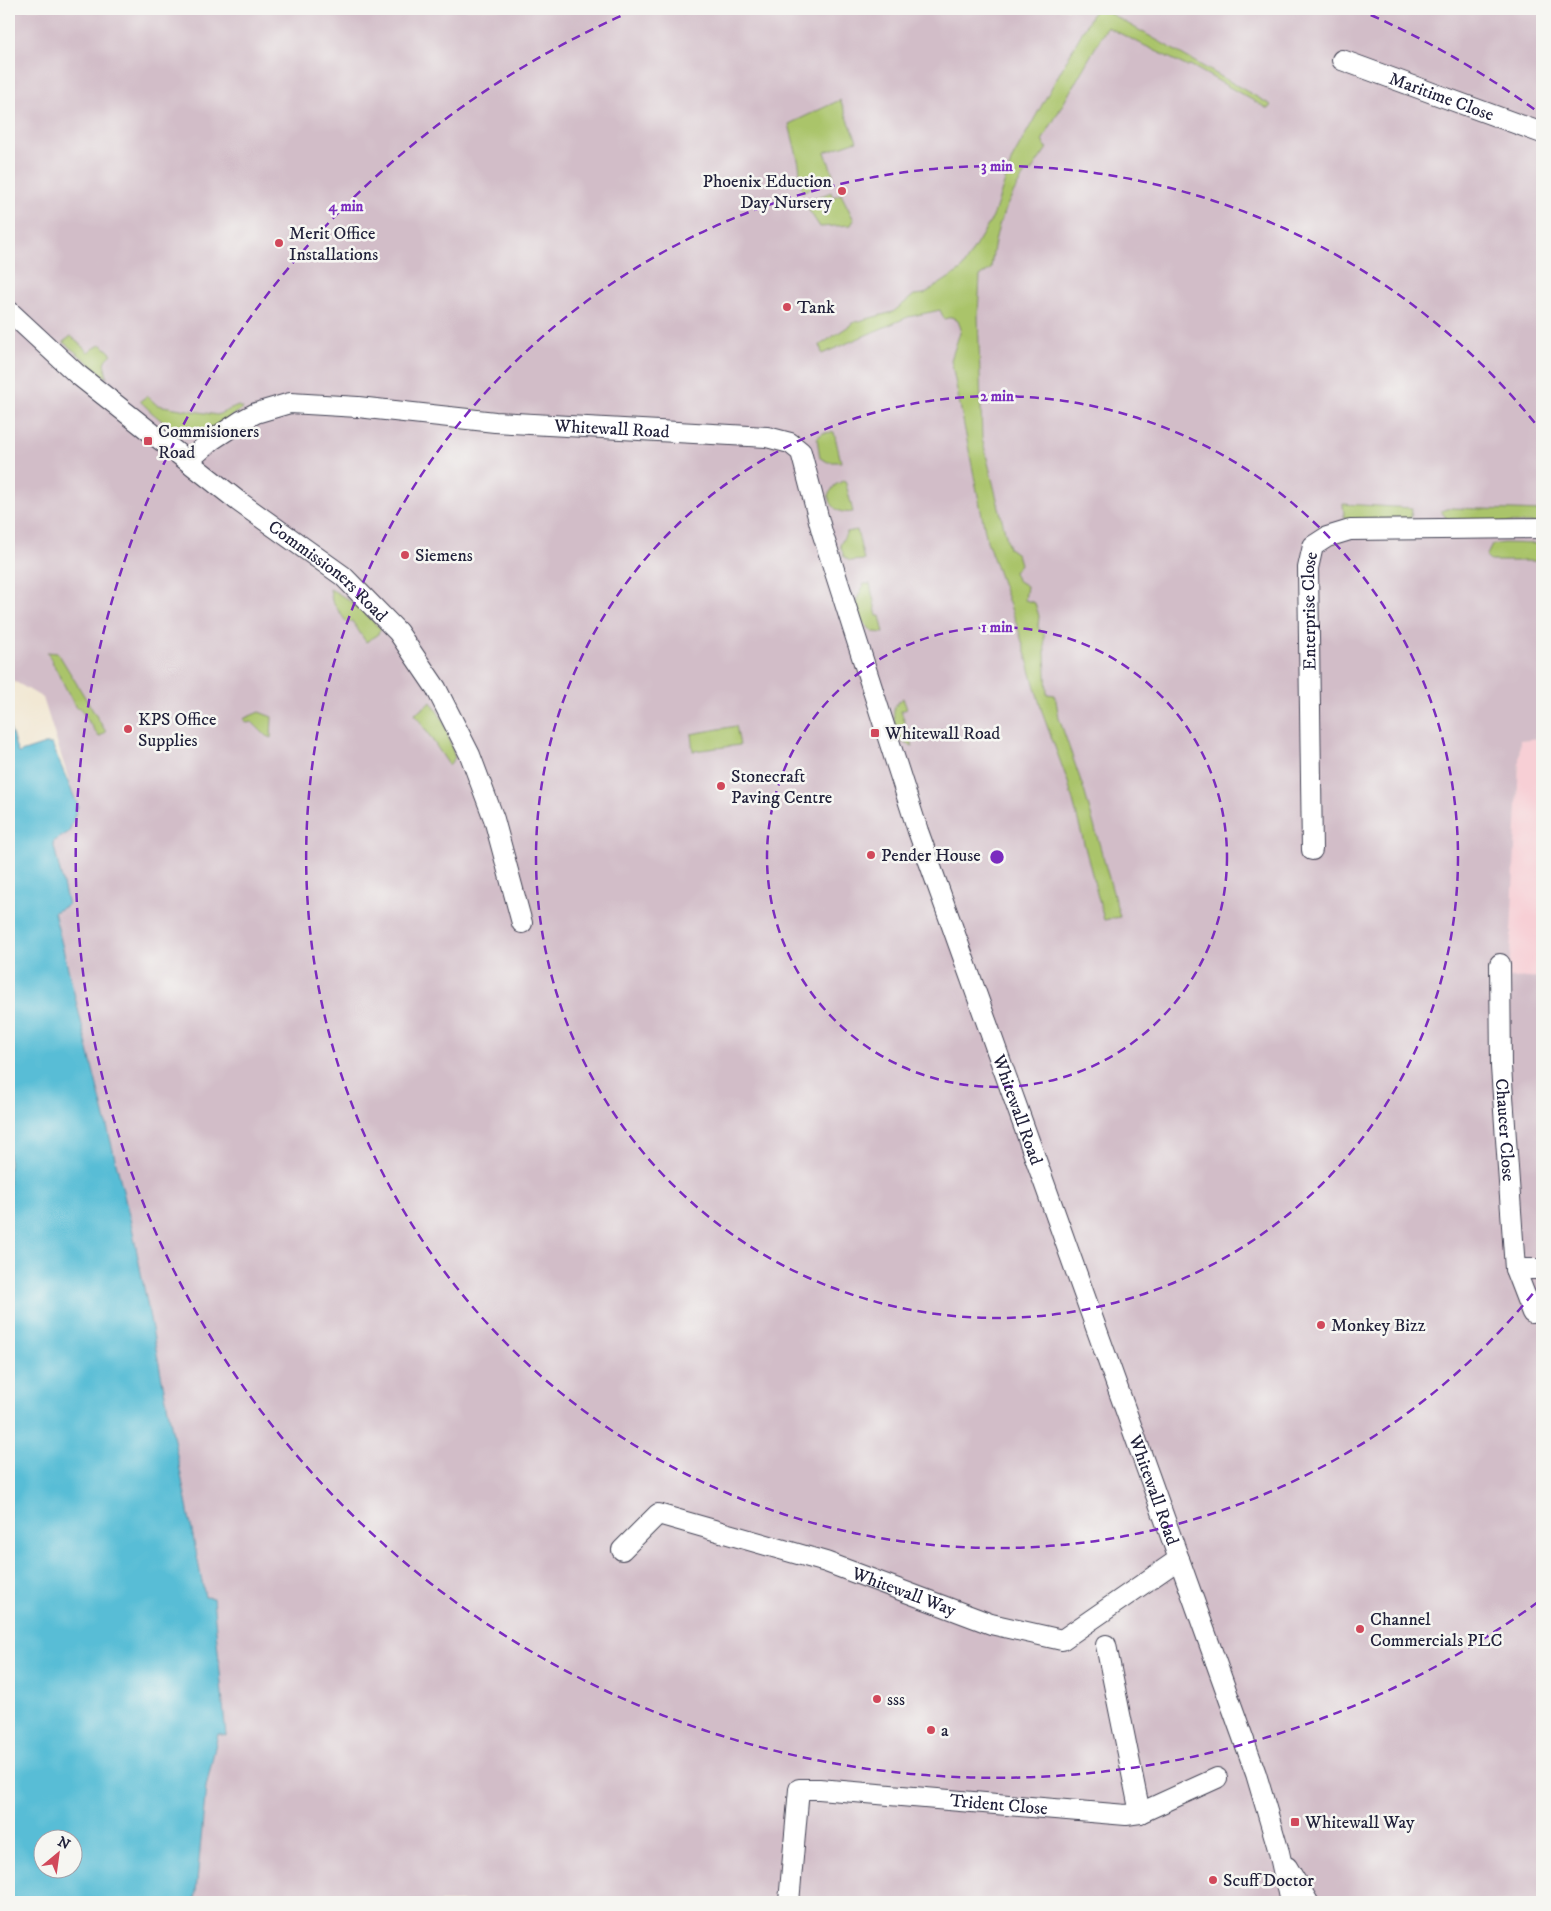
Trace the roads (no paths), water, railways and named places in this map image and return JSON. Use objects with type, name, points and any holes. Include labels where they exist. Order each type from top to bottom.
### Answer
[{"type":"street","name":"Maritime Close","points":[[1342,60],[1542,133]]},
{"type":"street","name":"Commissioners Road","points":[[9,311],[77,374],[238,501],[343,576],[398,632],[436,688],[470,755],[494,819],[522,923]]},
{"type":"street","name":"Whitewall Road","points":[[188,461],[208,443],[241,420],[256,413],[290,403],[358,407],[495,422],[766,437],[790,443],[801,452],[822,532],[918,832],[1180,1558],[1258,1782],[1279,1852],[1290,1902]]},
{"type":"street","name":"Enterprise Close","points":[[1312,850],[1308,568],[1313,546],[1327,537],[1350,530],[1542,528]]},
{"type":"street","name":"Chaucer Close","points":[[1500,964],[1501,1067],[1515,1269],[1532,1313]]},
{"type":"street","points":[[1515,1269],[1542,1269]]},
{"type":"street","name":"Whitewall Way","points":[[622,1550],[658,1514],[826,1562],[991,1624],[1062,1640],[1180,1558]]},
{"type":"street","points":[[1106,1645],[1140,1813],[1218,1778]]},
{"type":"street","name":"Trident Close","points":[[788,1902],[799,1789],[819,1789],[1126,1815],[1140,1813]]},
{"type":"street","name":"Whitewall Road","points":[[1279,1852],[1308,1902]]},
{"type":"water","points":[[9,725],[18,753],[45,744],[52,744],[78,806],[69,832],[53,842],[68,905],[54,912],[132,1227],[205,1597],[213,1598],[226,1736],[218,1734],[206,1787],[195,1902],[9,1902]]},
{"type":"place","name":"Phoenix Eduction Day Nursery","points":[[842,191]]},
{"type":"place","name":"Merit Office Installations","points":[[279,243]]},
{"type":"place","name":"Tank","points":[[787,307]]},
{"type":"place","name":"Commisioners Road","points":[[148,441]]},
{"type":"place","name":"Siemens","points":[[405,555]]},
{"type":"place","name":"KPS Office Supplies","points":[[128,729]]},
{"type":"place","name":"Whitewall Road","points":[[875,733]]},
{"type":"place","name":"Stonecraft Paving Centre","points":[[721,786]]},
{"type":"place","name":"Pender House","points":[[871,855]]},
{"type":"place","name":"Monkey Bizz","points":[[1321,1325]]},
{"type":"place","name":"Channel Commercials PLC","points":[[1360,1629]]},
{"type":"place","name":"sss","points":[[877,1699]]},
{"type":"place","name":"a","points":[[931,1730]]},
{"type":"place","name":"Whitewall Way","points":[[1295,1822]]},
{"type":"place","name":"Scuff Doctor","points":[[1213,1880]]}]
